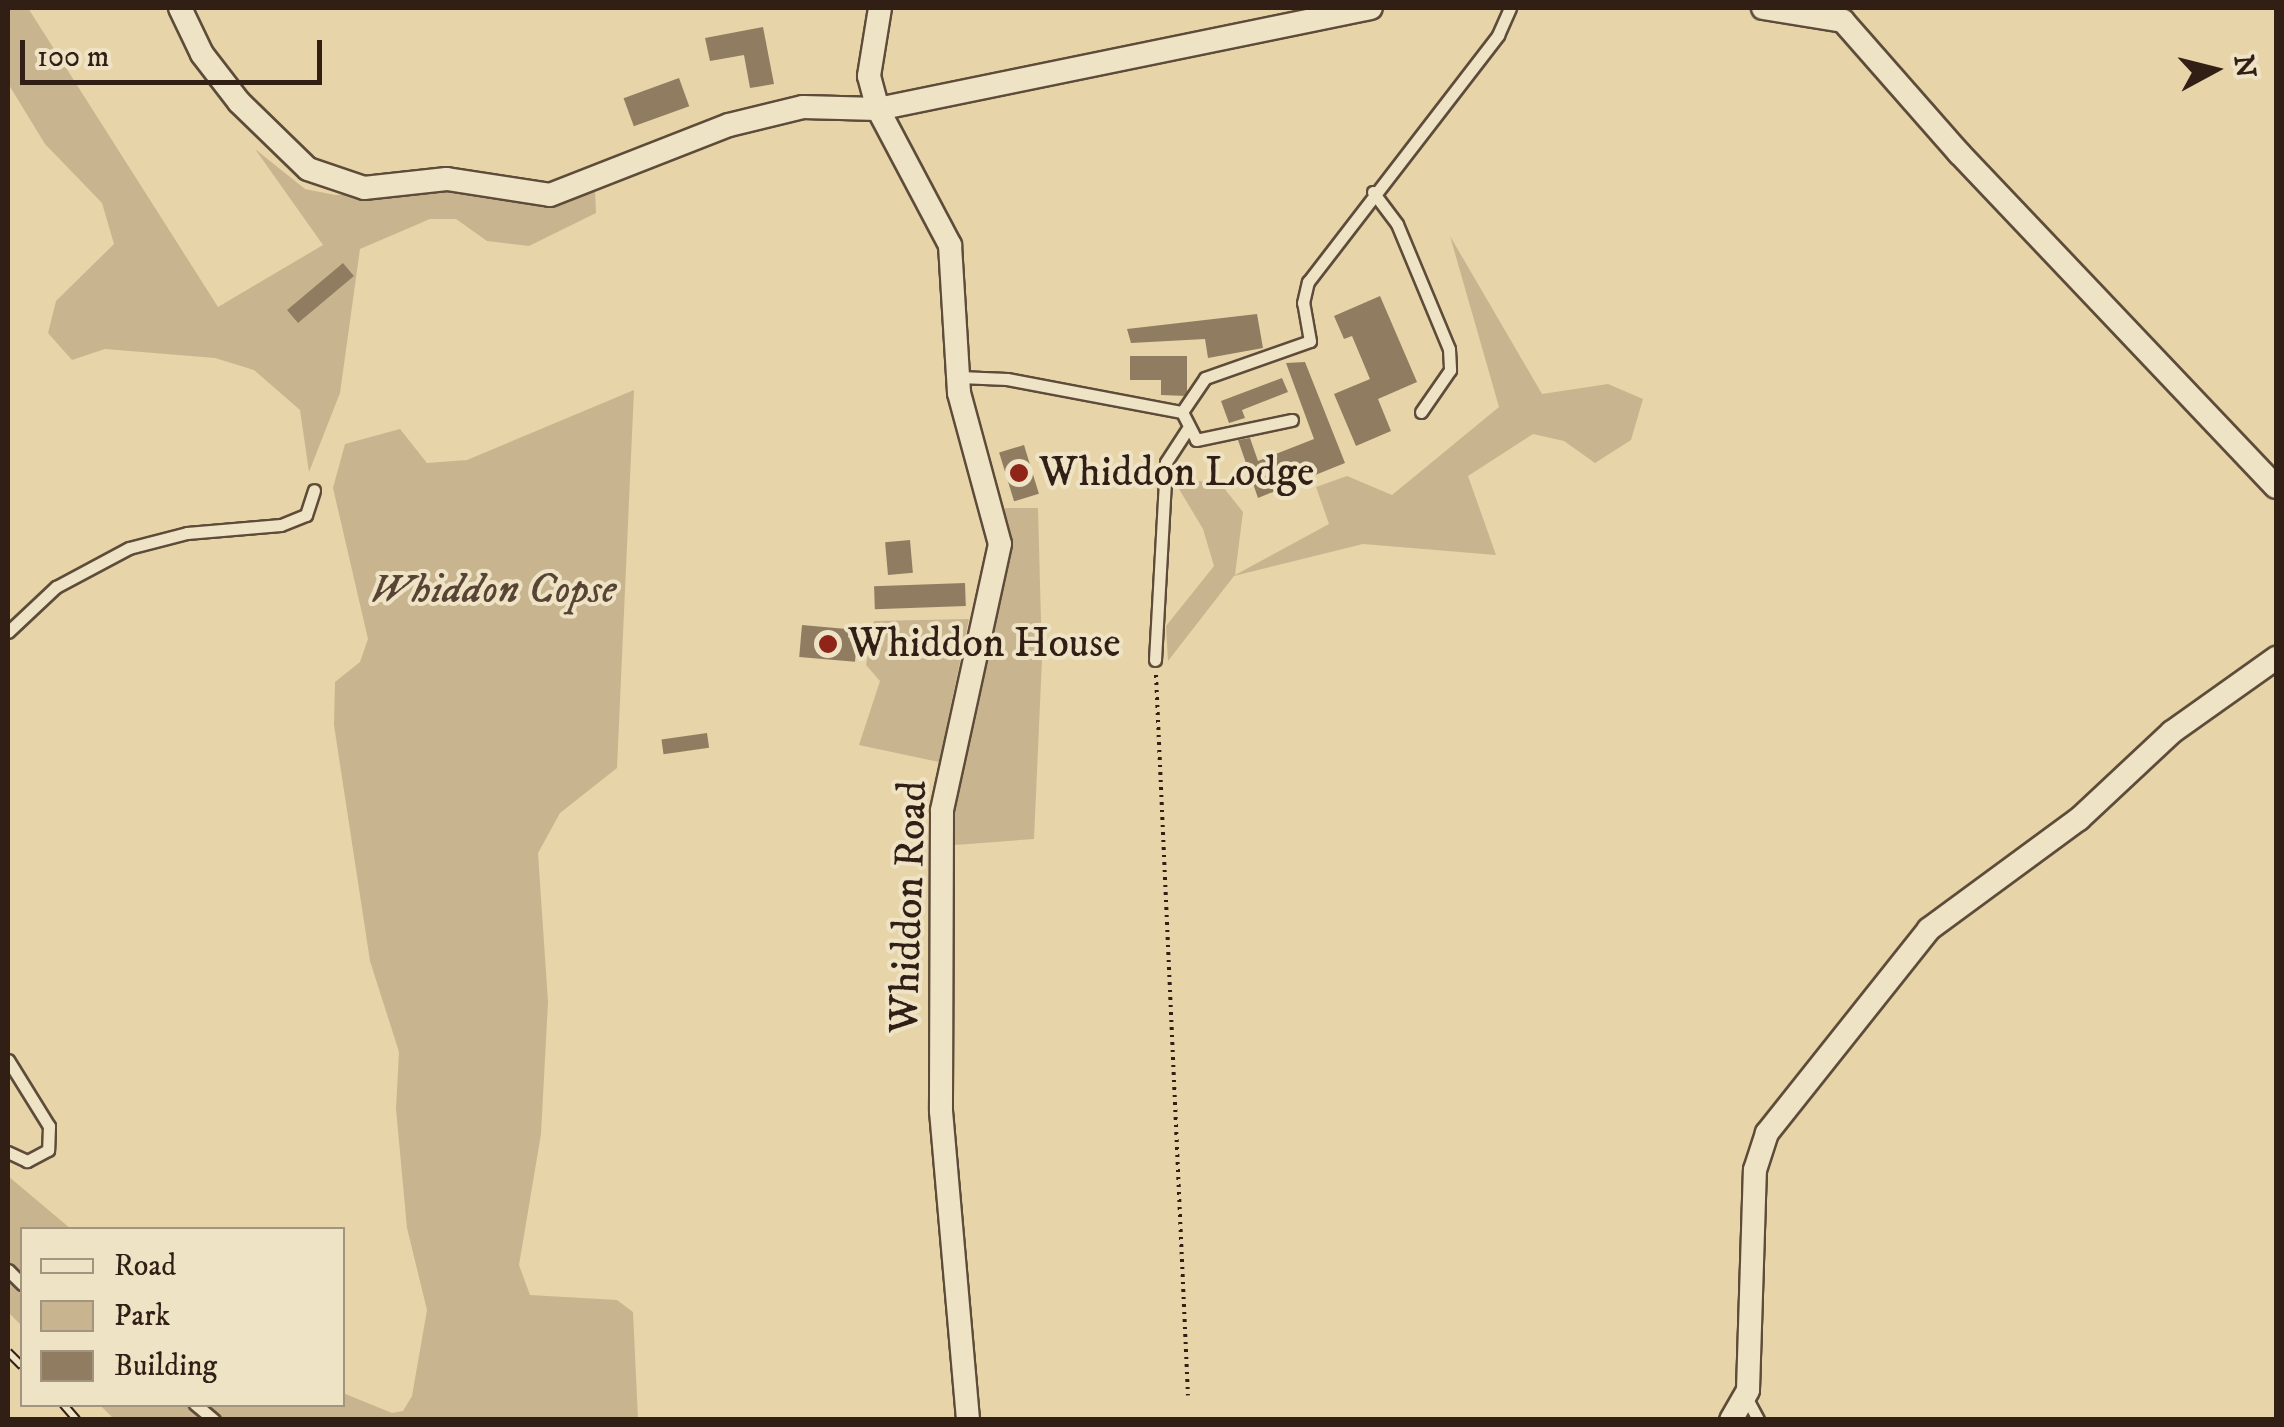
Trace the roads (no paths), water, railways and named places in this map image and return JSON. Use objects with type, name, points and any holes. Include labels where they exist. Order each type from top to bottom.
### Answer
[{"type":"street","points":[[180,8],[202,54],[239,102],[308,169],[345,186],[446,178],[550,195],[729,125],[803,107],[878,109],[1371,8]]},
{"type":"street","name":"Whiddon Road","points":[[880,8],[869,76],[878,109],[950,245],[960,377],[1000,544],[942,811],[942,1110],[968,1420]]},
{"type":"street","points":[[1763,8],[1843,14],[1959,153],[2276,487]]},
{"type":"street","points":[[1731,1420],[1745,1395],[1755,1298],[1755,1170],[1767,1133],[1929,929],[2079,819],[2172,732],[2276,658]]},
{"type":"lane","points":[[1292,420],[1196,440],[1187,430],[1182,412],[1205,378],[1310,342],[1303,303],[1308,282],[1373,192],[1498,35],[1510,8]]},
{"type":"lane","points":[[1373,192],[1398,224],[1449,349],[1450,370],[1422,412]]},
{"type":"lane","points":[[960,377],[1007,379],[1182,412]]},
{"type":"lane","points":[[1155,660],[1166,462],[1187,430]]},
{"type":"lane","points":[[8,632],[56,588],[129,548],[187,533],[282,526],[306,515],[314,490]]},
{"type":"lane","points":[[8,1060],[49,1126],[48,1150],[27,1162],[8,1152]]},
{"type":"lane","points":[[1745,1395],[1758,1420]]},
{"type":"railway","points":[[8,1352],[20,1364]]},
{"type":"railway","points":[[66,1407],[77,1420]]},
{"type":"place","name":"Whiddon Lodge","points":[[1019,473]]},
{"type":"place","name":"Whiddon House","points":[[828,644]]},
{"type":"park label","name":"Whiddon Copse","points":[[493,590]]}]
